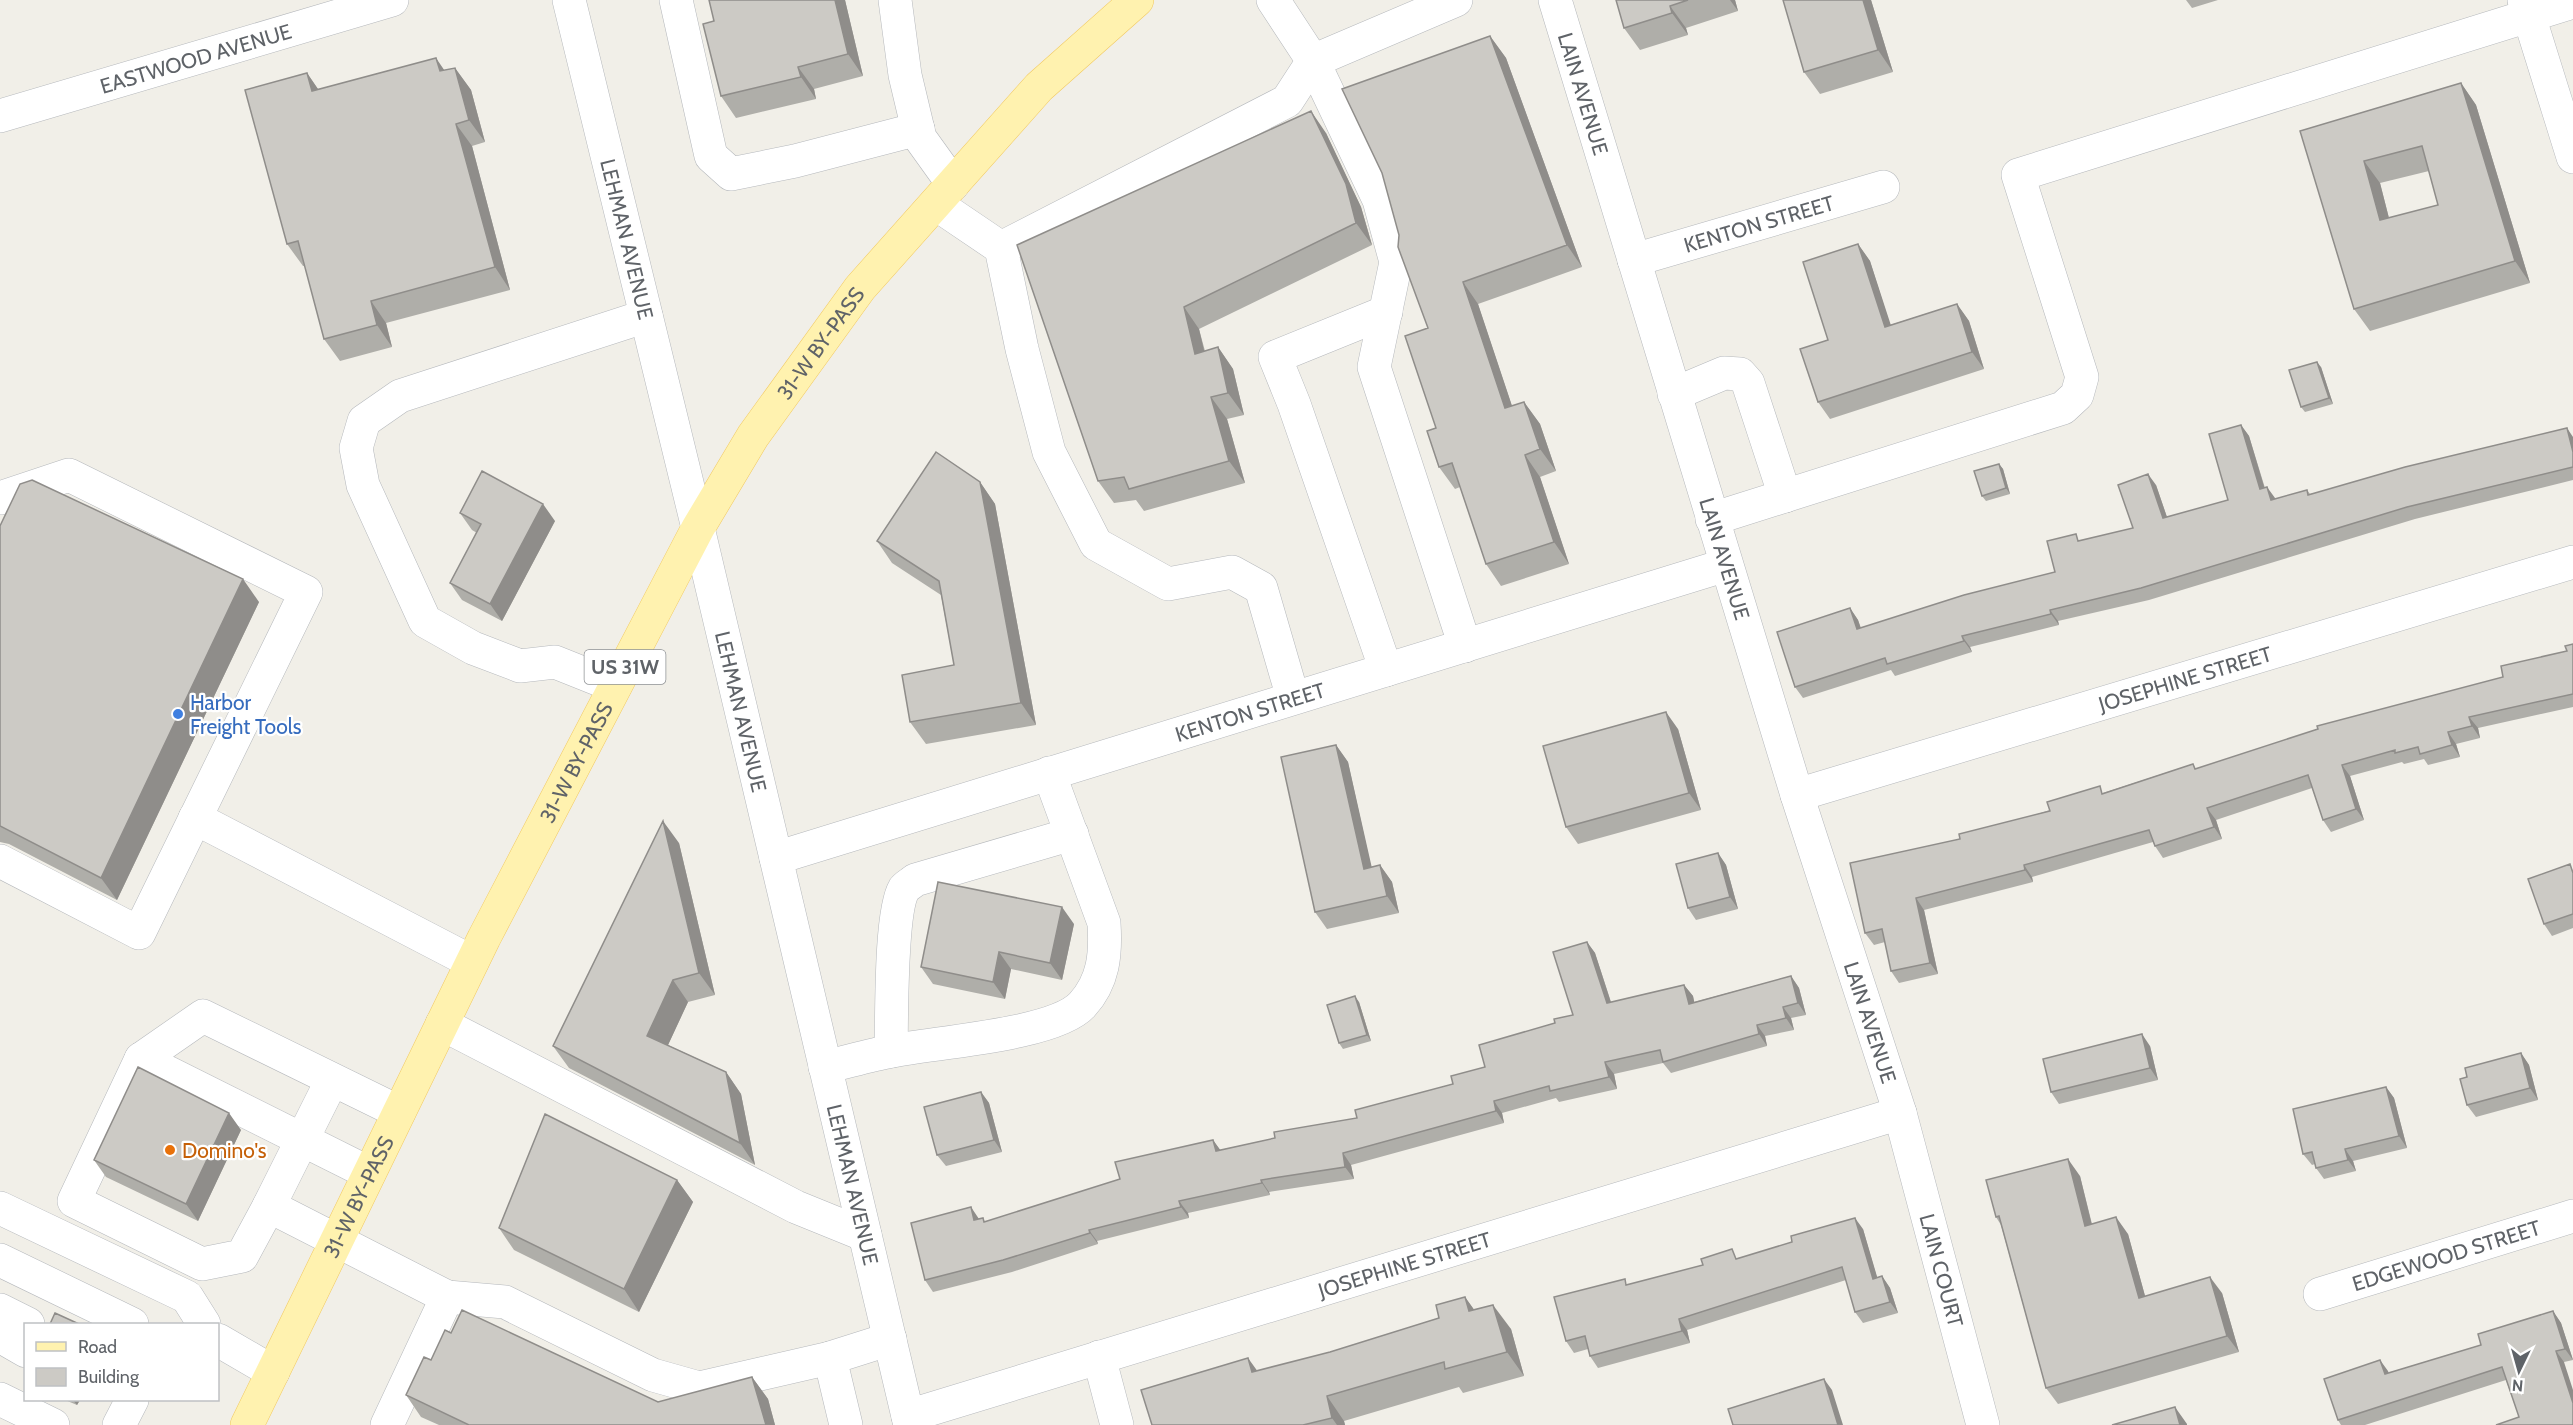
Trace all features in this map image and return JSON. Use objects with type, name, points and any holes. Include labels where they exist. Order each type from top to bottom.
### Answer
[{"type":"main road","name":"31-W BY-PASS","points":[[247,1425],[472,962],[698,528],[753,435],[847,307],[944,194],[1039,87],[1129,3]]},
{"type":"street","name":"EASTWOOD AVENUE","points":[[0,116],[392,0]]},
{"type":"street","name":"LEHMAN AVENUE","points":[[569,0],[698,528],[909,1421]]},
{"type":"street","points":[[676,0],[711,156],[731,174],[795,161],[918,129]]},
{"type":"street","points":[[895,0],[906,75],[920,138],[944,194],[1001,248],[1022,349],[1050,452],[1096,544],[1168,584],[1232,572],[1262,588],[1293,698]]},
{"type":"street","points":[[1273,0],[1312,61],[1379,200],[1396,262],[1374,367],[1465,646]]},
{"type":"street","points":[[1001,248],[1287,100],[1312,61],[1456,0]]},
{"type":"street","name":"LAIN AVENUE","points":[[1555,0],[1726,566],[1900,1113]]},
{"type":"street","points":[[1712,519],[2063,408],[2077,395],[2082,377],[2018,175],[2526,8],[2573,2]]},
{"type":"street","points":[[2526,8],[2573,158]]},
{"type":"street","name":"KENTON STREET","points":[[1634,260],[1884,187]]},
{"type":"street","points":[[1386,312],[1275,357],[1294,404],[1386,670]]},
{"type":"street","points":[[615,686],[555,662],[520,666],[473,648],[425,621],[363,485],[356,448],[364,421],[400,396],[646,316]]},
{"type":"street","points":[[1674,394],[1724,373],[1740,374],[1748,383],[1785,496]]},
{"type":"street","points":[[0,498],[69,475],[306,592],[139,933],[0,861]]},
{"type":"street","name":"JOSEPHINE STREET","points":[[1797,795],[2573,561]]},
{"type":"street","name":"KENTON STREET","points":[[776,858],[1726,566]]},
{"type":"street","points":[[825,1067],[891,1051],[1045,1025],[1081,1006],[1101,980],[1105,943],[1104,923],[1049,773]]},
{"type":"street","points":[[195,818],[472,962]]},
{"type":"street","points":[[891,1051],[898,911],[904,890],[915,880],[1071,834]]},
{"type":"street","points":[[332,1080],[242,1256],[202,1264],[74,1201],[141,1059],[203,1016],[399,1112]]},
{"type":"street","points":[[442,1024],[796,1207],[865,1235]]},
{"type":"street","points":[[141,1059],[369,1173]]},
{"type":"street","name":"JOSEPHINE STREET","points":[[909,1421],[1100,1358],[1900,1113]]},
{"type":"street","name":"LAIN COURT","points":[[1900,1113],[1983,1425]]},
{"type":"street","points":[[269,1206],[447,1297],[505,1302],[653,1375],[699,1388],[830,1358],[890,1339]]},
{"type":"street","points":[[0,1208],[188,1297],[203,1323]]},
{"type":"street","name":"EDGEWOOD STREET","points":[[2320,1294],[2573,1216]]},
{"type":"street","points":[[0,1260],[130,1323]]},
{"type":"street","points":[[188,1297],[202,1264]]},
{"type":"street","points":[[387,1425],[447,1297]]},
{"type":"street","points":[[0,1310],[26,1323]]},
{"type":"street","points":[[0,1336],[24,1350]]},
{"type":"street","points":[[219,1341],[273,1372]]},
{"type":"street","points":[[830,1358],[846,1425]]},
{"type":"street","points":[[1100,1358],[1117,1425]]},
{"type":"street","points":[[0,1399],[53,1425]]},
{"type":"building","points":[[709,0],[835,0],[848,54],[798,67],[801,77],[721,96],[703,24],[714,21]]},
{"type":"building","points":[[1616,0],[1688,0],[1670,6],[1672,13],[1624,28]]},
{"type":"building","points":[[1783,0],[1863,0],[1878,50],[1804,72]]},
{"type":"building","points":[[1490,36],[1567,245],[1463,282],[1505,408],[1524,402],[1540,449],[1525,455],[1554,542],[1486,564],[1452,463],[1439,467],[1427,431],[1436,428],[1405,336],[1428,328],[1398,247],[1399,235],[1382,173],[1342,89]]},
{"type":"building","points":[[436,58],[440,71],[455,68],[469,120],[456,124],[495,267],[371,301],[377,325],[324,339],[298,241],[287,244],[245,90],[307,73],[312,91]]},
{"type":"building","points":[[2461,83],[2515,261],[2354,309],[2300,131]],"holes":[[[2422,146],[2438,205],[2380,220],[2364,161]]]},
{"type":"building","points":[[1311,111],[1346,184],[1356,223],[1184,307],[1195,354],[1218,347],[1228,393],[1211,397],[1229,461],[1129,489],[1124,477],[1098,481],[1017,245]]},
{"type":"building","points":[[1858,244],[1885,327],[1957,304],[1972,352],[1818,402],[1800,349],[1828,340],[1803,262]]},
{"type":"building","points":[[2317,362],[2329,398],[2301,407],[2289,370]]},
{"type":"building","points":[[2241,425],[2260,489],[2267,487],[2271,500],[2307,490],[2308,495],[2405,467],[2567,428],[2573,452],[2573,467],[2407,507],[2141,588],[2050,610],[2051,614],[1962,636],[1964,641],[1887,664],[1885,658],[1795,687],[1777,632],[1850,608],[1857,629],[1964,595],[2055,572],[2047,541],[2076,534],[2078,541],[2133,528],[2118,485],[2148,474],[2163,518],[2228,500],[2209,434]]},
{"type":"building","points":[[936,452],[980,482],[1021,703],[910,722],[902,675],[954,665],[939,581],[877,541]]},
{"type":"building","points":[[1999,464],[2006,488],[1982,496],[1974,471]]},
{"type":"building","points":[[482,471],[543,504],[490,604],[450,583],[481,524],[460,513]]},
{"type":"building","points":[[32,480],[243,579],[101,878],[0,826],[0,526],[20,484]]},
{"type":"building","points":[[2573,644],[2573,694],[2469,717],[2472,726],[2448,732],[2452,745],[2420,754],[2418,747],[2395,753],[2395,750],[2342,765],[2356,809],[2323,820],[2308,775],[2207,808],[2214,827],[2155,846],[2149,830],[2024,865],[2025,870],[1916,898],[1930,963],[1891,971],[1882,929],[1865,933],[1850,863],[1960,839],[1959,834],[2050,811],[2047,802],[2100,786],[2102,794],[2193,764],[2195,769],[2318,729],[2317,726],[2503,677],[2501,666],[2567,651],[2565,646]]},
{"type":"building","points":[[1666,712],[1689,793],[1566,827],[1543,746]]},
{"type":"building","points":[[1336,745],[1364,869],[1380,865],[1387,896],[1315,912],[1281,757]]},
{"type":"building","points":[[663,821],[699,973],[673,980],[647,1036],[726,1072],[740,1143],[553,1046]]},
{"type":"building","points":[[1718,853],[1730,897],[1688,908],[1676,864]]},
{"type":"building","points":[[2570,864],[2573,873],[2573,914],[2544,924],[2528,879]]},
{"type":"building","points":[[938,882],[1062,907],[1050,963],[999,952],[993,982],[921,967]]},
{"type":"building","points":[[1587,942],[1607,1003],[1684,985],[1689,1004],[1791,976],[1798,1003],[1783,1007],[1786,1018],[1757,1025],[1759,1034],[1663,1062],[1660,1050],[1605,1062],[1609,1077],[1550,1091],[1549,1086],[1494,1101],[1496,1111],[1343,1153],[1345,1167],[1261,1180],[1262,1183],[1179,1201],[1181,1207],[1089,1230],[1090,1233],[1003,1260],[925,1280],[911,1223],[971,1207],[974,1220],[983,1218],[984,1222],[1120,1179],[1115,1162],[1213,1140],[1216,1151],[1275,1138],[1274,1132],[1357,1118],[1355,1110],[1453,1084],[1451,1076],[1485,1067],[1479,1045],[1555,1023],[1554,1019],[1573,1015],[1553,952]]},
{"type":"building","points":[[1355,996],[1367,1035],[1339,1043],[1327,1005]]},
{"type":"building","points":[[2142,1034],[2150,1068],[2051,1092],[2043,1059]]},
{"type":"building","points":[[2521,1053],[2530,1088],[2467,1105],[2460,1079],[2467,1077],[2465,1068]]},
{"type":"building","name":"Domino's","points":[[138,1067],[229,1113],[186,1204],[94,1160]]},
{"type":"building","points":[[2386,1087],[2399,1136],[2345,1149],[2348,1160],[2316,1168],[2312,1152],[2303,1154],[2293,1109]]},
{"type":"building","points":[[981,1092],[994,1140],[937,1155],[924,1107]]},
{"type":"building","points":[[545,1114],[677,1180],[624,1289],[499,1228]]},
{"type":"building","points":[[2068,1159],[2085,1226],[2116,1217],[2139,1298],[2210,1277],[2227,1336],[2046,1388],[1999,1216],[1996,1217],[1986,1180]]},
{"type":"building","points":[[1855,1218],[1873,1279],[1882,1276],[1890,1302],[1855,1312],[1842,1267],[1679,1319],[1682,1331],[1590,1356],[1585,1336],[1566,1341],[1554,1297],[1625,1279],[1626,1285],[1703,1265],[1701,1259],[1732,1249],[1736,1259],[1792,1242],[1791,1236]]},
{"type":"building","points":[[1465,1297],[1469,1311],[1493,1305],[1507,1352],[1445,1369],[1444,1362],[1327,1396],[1332,1418],[1303,1425],[1152,1425],[1141,1390],[1248,1358],[1252,1372],[1330,1352],[1439,1318],[1436,1305]]},
{"type":"building","points":[[462,1310],[658,1402],[752,1377],[766,1425],[469,1425],[406,1395],[424,1357],[431,1360],[445,1330],[451,1333]]},
{"type":"building","points":[[2553,1311],[2565,1349],[2556,1351],[2573,1403],[2573,1425],[2496,1425],[2519,1417],[2502,1367],[2338,1420],[2324,1379],[2380,1360],[2385,1374],[2481,1345],[2478,1334]]},
{"type":"building","points":[[55,1313],[77,1323],[50,1323]]},
{"type":"building","points":[[1824,1379],[1838,1425],[1733,1425],[1728,1409]]},
{"type":"building","points":[[2175,1407],[2180,1425],[2112,1425]]},
{"type":"place","name":"Harbor Freight Tools","points":[[178,714]]},
{"type":"place","name":"Domino's","points":[[170,1150]]}]
